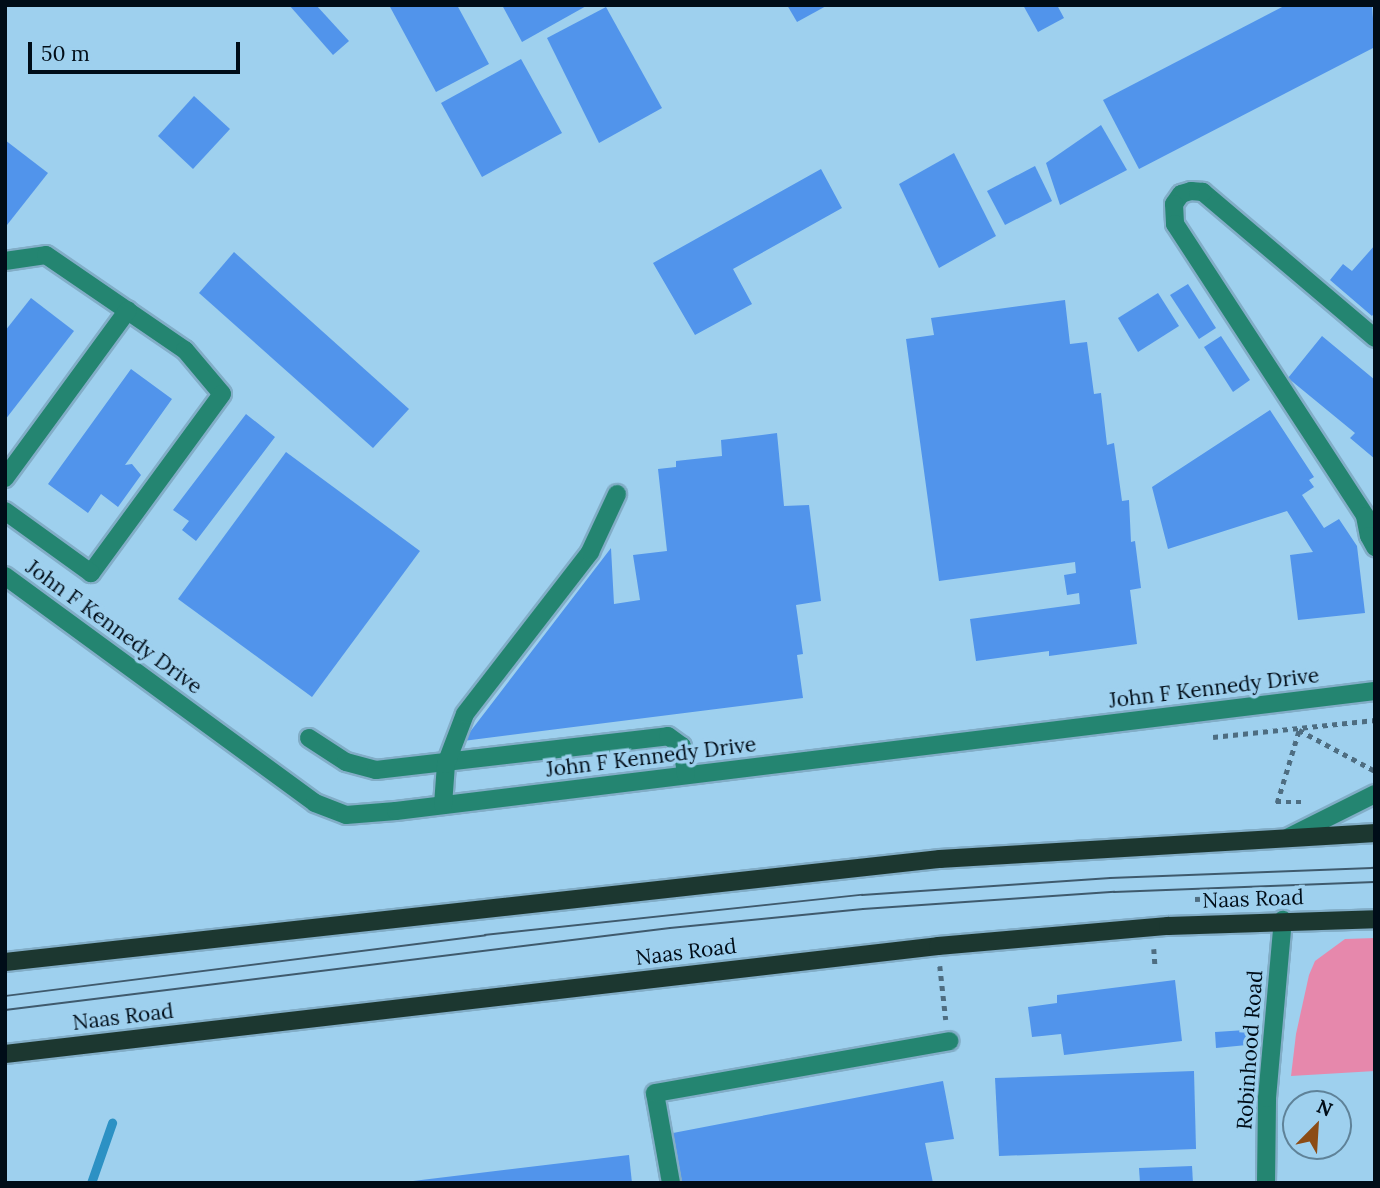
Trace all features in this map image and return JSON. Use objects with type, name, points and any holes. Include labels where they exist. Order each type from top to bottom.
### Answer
[{"type":"main road","points":[[5,962],[940,859],[1375,833]]},
{"type":"main road","name":"Naas Road","points":[[5,1054],[938,946],[1153,927],[1283,920],[1375,919]]},
{"type":"street","points":[[1375,338],[1203,192],[1181,194],[1174,204],[1175,224],[1365,516],[1369,536],[1375,547]]},
{"type":"street","points":[[5,261],[46,256],[186,350],[222,394],[91,573],[5,511]]},
{"type":"street","points":[[5,478],[128,310]]},
{"type":"street","points":[[443,805],[446,764],[465,714],[590,552],[617,494]]},
{"type":"street","name":"John F Kennedy Drive","points":[[5,576],[315,803],[346,815],[1375,691]]},
{"type":"street","points":[[310,738],[346,762],[376,770],[446,764],[668,736],[682,746],[686,775]]},
{"type":"street","points":[[1289,837],[1375,794]]},
{"type":"street","name":"Robinhood Road","points":[[1266,1183],[1267,1098],[1283,920]]},
{"type":"street","points":[[671,1183],[655,1094],[949,1041]]},
{"type":"path","points":[[1277,803],[1299,730],[1375,771]]},
{"type":"path","points":[[1154,941],[1155,965]]},
{"type":"path","points":[[938,946],[949,1041]]},
{"type":"shaded area","points":[[1375,938],[1375,1071],[1291,1076],[1296,1034],[1309,975],[1315,961],[1345,939]]},
{"type":"building","points":[[289,5],[316,5],[349,41],[333,55]]},
{"type":"building","points":[[389,5],[457,5],[489,64],[436,92]]},
{"type":"building","points":[[502,5],[588,5],[522,42]]},
{"type":"building","points":[[787,5],[828,5],[797,22]]},
{"type":"building","points":[[1023,5],[1057,5],[1064,18],[1038,32]]},
{"type":"building","points":[[1286,5],[1372,5],[1375,47],[1139,169],[1103,100]]},
{"type":"building","points":[[606,7],[662,108],[599,143],[547,38]]},
{"type":"building","points":[[521,59],[562,133],[482,177],[441,103]]},
{"type":"building","points":[[194,96],[230,129],[193,169],[158,136]]},
{"type":"building","points":[[1101,125],[1127,170],[1060,205],[1046,163]]},
{"type":"building","points":[[5,140],[48,173],[7,225],[5,224]]},
{"type":"building","points":[[954,153],[996,236],[939,268],[899,184]]},
{"type":"building","points":[[1035,166],[1052,201],[1005,225],[987,191]]},
{"type":"building","points":[[821,169],[842,208],[733,269],[752,304],[695,335],[653,263]]},
{"type":"building","points":[[1375,245],[1375,312],[1372,316],[1330,280],[1343,264],[1352,271]]},
{"type":"building","points":[[234,252],[409,409],[373,448],[199,293]]},
{"type":"building","points":[[1188,284],[1216,328],[1199,339],[1170,295]]},
{"type":"building","points":[[1158,293],[1179,326],[1138,352],[1118,318]]},
{"type":"building","points":[[31,298],[74,331],[5,420],[5,331]]},
{"type":"building","points":[[1065,300],[1070,344],[1087,342],[1094,394],[1101,393],[1107,445],[1114,443],[1122,501],[1129,500],[1131,542],[1135,541],[1141,588],[1130,590],[1137,644],[1049,656],[1049,651],[976,661],[970,619],[1080,604],[1079,593],[1067,595],[1064,575],[1076,573],[1075,562],[939,581],[906,339],[934,335],[931,318]]},
{"type":"building","points":[[1221,336],[1250,380],[1233,392],[1204,347]]},
{"type":"building","points":[[1322,336],[1375,380],[1375,459],[1350,438],[1355,433],[1288,378]]},
{"type":"building","points":[[131,369],[172,399],[125,465],[132,464],[141,475],[118,507],[101,494],[88,513],[48,484]]},
{"type":"building","points":[[1270,410],[1314,477],[1309,480],[1314,487],[1302,495],[1324,528],[1339,519],[1357,546],[1365,613],[1298,620],[1290,555],[1313,552],[1287,511],[1168,549],[1152,487]]},
{"type":"building","points":[[246,414],[275,437],[196,541],[182,530],[189,521],[173,510]]},
{"type":"building","points":[[777,433],[784,506],[809,505],[821,601],[796,605],[803,654],[797,655],[803,698],[463,741],[611,548],[614,604],[640,600],[633,555],[667,551],[658,469],[676,467],[676,461],[722,456],[721,440]]},
{"type":"building","points":[[286,452],[420,551],[312,697],[178,599]]},
{"type":"building","points":[[1175,980],[1182,1041],[1064,1055],[1061,1034],[1032,1037],[1028,1007],[1057,1003],[1057,995]]},
{"type":"building","points":[[1246,1030],[1247,1045],[1216,1048],[1215,1032]]},
{"type":"building","points":[[1194,1071],[1196,1149],[999,1156],[995,1078]]},
{"type":"building","points":[[943,1081],[954,1139],[925,1143],[933,1183],[682,1183],[673,1133]]},
{"type":"building","points":[[629,1155],[632,1183],[413,1183],[413,1181]]},
{"type":"building","points":[[1192,1166],[1193,1183],[1140,1183],[1139,1168]]},
{"type":"waterway","points":[[91,1183],[112,1123]]},
{"type":"tram line","points":[[5,996],[485,935],[862,895],[1110,878],[1375,868]]},
{"type":"tram line","points":[[5,1010],[670,928],[863,909],[1114,892],[1375,882]]}]
